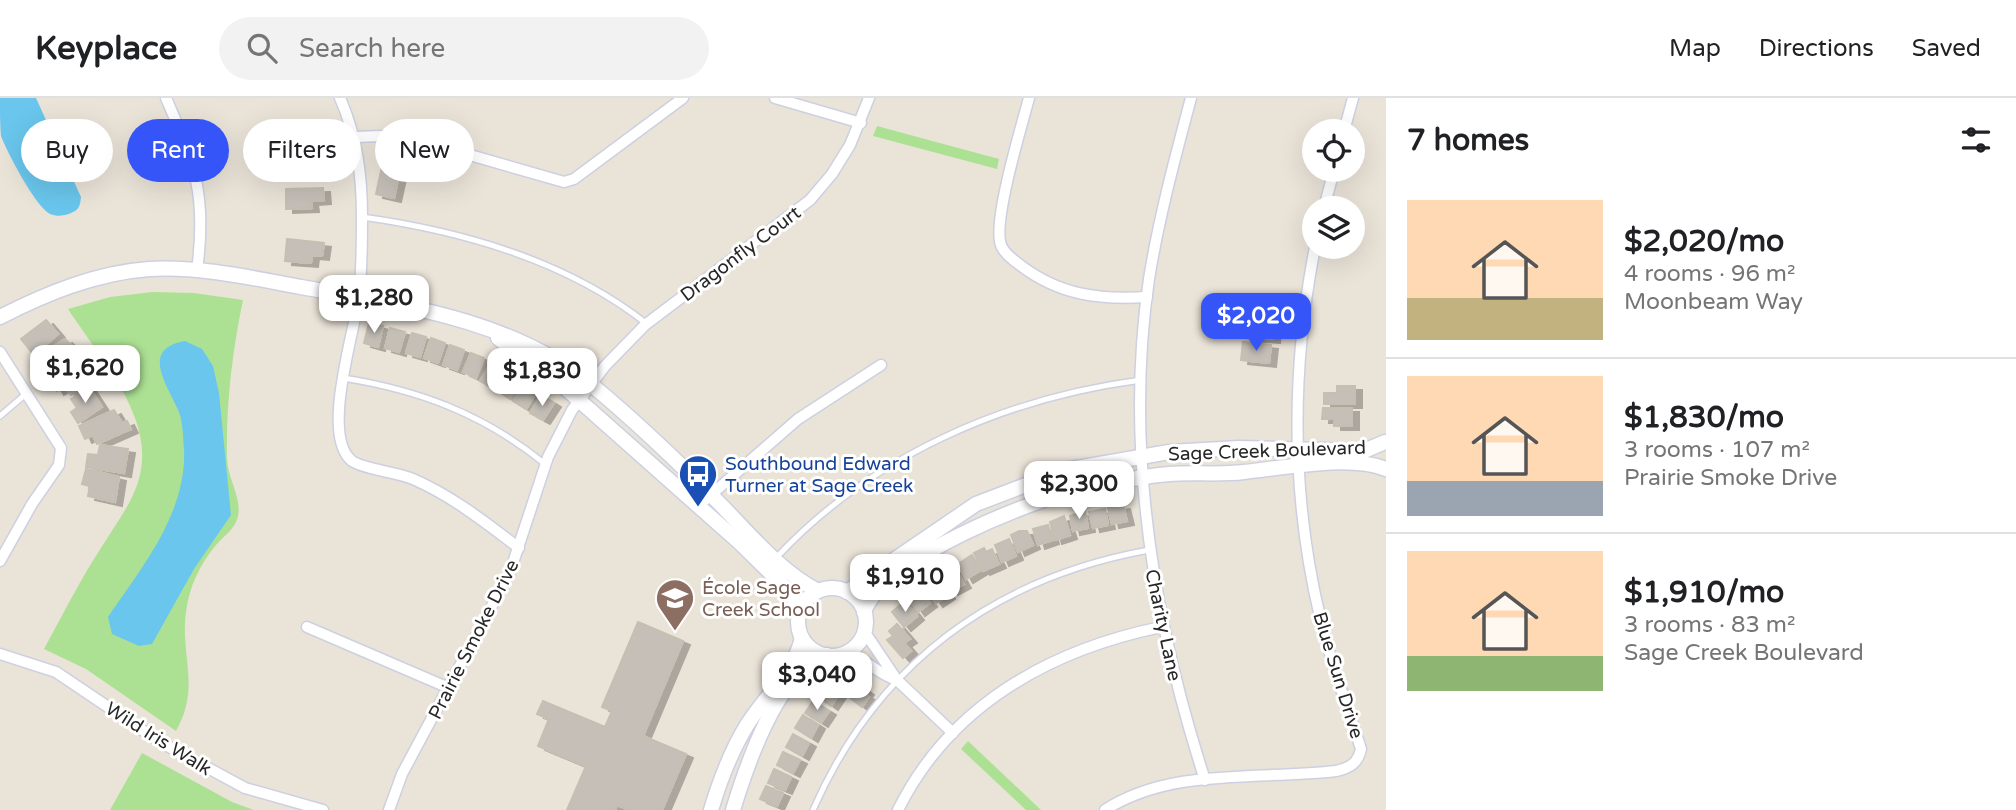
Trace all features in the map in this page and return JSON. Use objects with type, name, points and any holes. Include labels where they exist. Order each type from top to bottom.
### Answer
[{"type":"street","points":[[166,98],[193,159],[199,185],[197,270]]},
{"type":"street","points":[[340,98],[348,119]]},
{"type":"street","points":[[361,137],[382,136],[428,143],[564,182],[574,179],[683,98]]},
{"type":"street","points":[[775,98],[861,123]]},
{"type":"street","name":"Dragonfly Court","points":[[586,391],[647,324],[810,200],[832,174],[861,123],[869,98]]},
{"type":"street","points":[[1029,98],[1001,219],[1000,242],[1003,250],[1028,271],[1063,291],[1097,298],[1147,297]]},
{"type":"street","name":"Charity Lane","points":[[1191,98],[1166,194],[1147,297],[1142,380],[1143,466],[1149,550],[1161,627],[1205,780]]},
{"type":"street","points":[[1348,119],[1353,98]]},
{"type":"street","points":[[361,177],[359,297],[343,378],[341,439],[344,452],[354,462],[410,478],[437,490],[519,548]]},
{"type":"street","points":[[1298,458],[1299,363],[1313,259]]},
{"type":"street","points":[[0,317],[52,291],[108,275],[150,269],[197,270],[427,311],[488,331],[586,391],[708,497],[771,564],[800,611]]},
{"type":"street","points":[[0,352],[57,436],[61,448],[59,465],[32,503],[0,561]]},
{"type":"street","points":[[708,497],[798,419],[881,365]]},
{"type":"street","points":[[586,391],[771,564],[818,591]]},
{"type":"street","name":"Prairie Smoke Drive","points":[[389,810],[402,774],[495,604],[519,548],[545,464],[586,391]]},
{"type":"street","points":[[1385,441],[1386,468]]},
{"type":"street","name":"Sage Creek Boulevard","points":[[847,592],[950,520],[997,494],[1065,470],[1298,458],[1364,451],[1385,441]]},
{"type":"street","name":"Sage Creek Boulevard","points":[[864,612],[877,587],[894,574],[967,533],[1048,499],[1093,486],[1143,466],[1239,448],[1298,458],[1365,463],[1386,468]]},
{"type":"street","name":"Blue Sun Drive","points":[[1105,810],[1158,787],[1205,780],[1336,771],[1349,768],[1359,757],[1361,749],[1333,664],[1312,579],[1298,458]]},
{"type":"street","points":[[733,810],[764,729],[804,667],[827,655],[846,652],[861,640],[864,612],[858,600],[847,592],[830,588],[818,591],[807,599],[800,611],[798,624],[802,638],[815,652],[827,655]]},
{"type":"street","points":[[307,627],[449,688]]},
{"type":"street","points":[[898,810],[922,770],[953,733],[992,697],[1053,660],[1107,640],[1161,627]]},
{"type":"street","points":[[864,631],[897,680],[953,733]]},
{"type":"street","points":[[711,810],[734,749],[764,701],[795,660],[802,638]]},
{"type":"street","points":[[846,652],[881,675],[897,680]]},
{"type":"street","name":"Wild Iris Walk","points":[[0,654],[56,672],[160,742],[244,788],[323,810]]},
{"type":"lane","points":[[362,217],[437,230],[514,254],[581,280],[647,324]]},
{"type":"lane","points":[[343,378],[403,389],[458,408],[503,432],[545,464]]},
{"type":"lane","points":[[771,564],[813,523],[864,483],[941,438],[994,415],[1045,398],[1142,380]]},
{"type":"lane","points":[[0,416],[27,393]]},
{"type":"lane","points":[[813,810],[853,733],[897,680],[941,639],[1014,592],[1083,564],[1149,550]]},
{"type":"green space","points":[[877,126],[999,159],[997,169],[873,136]]},
{"type":"green space","points":[[153,292],[194,293],[243,300],[230,379],[227,438],[228,465],[238,502],[238,516],[232,528],[205,560],[190,594],[185,628],[189,686],[183,715],[176,731],[86,669],[44,649],[84,575],[128,504],[140,474],[142,457],[141,439],[129,404],[113,375],[68,309],[110,297]]},
{"type":"green space","points":[[968,741],[1041,810],[1026,810],[961,749]]},
{"type":"green space","points":[[142,753],[232,802],[254,810],[110,810]]},
{"type":"water","points":[[0,98],[36,98],[46,119],[21,119],[21,176],[1,136]]},
{"type":"water","points":[[24,182],[74,182],[81,197],[80,205],[68,214],[55,216],[44,209]]},
{"type":"water","points":[[185,341],[202,349],[213,366],[219,393],[231,515],[194,569],[152,644],[139,646],[112,634],[108,617],[148,559],[178,495],[183,473],[182,426],[179,412],[164,380],[160,360],[163,352],[171,345]]},
{"type":"building","points":[[379,182],[398,182],[394,198],[376,194]]},
{"type":"building","points":[[323,188],[324,200],[311,201],[312,208],[286,209],[286,189]]},
{"type":"building","points":[[287,239],[324,243],[322,256],[312,255],[311,263],[285,261]]},
{"type":"building","points":[[1247,319],[1274,321],[1273,339],[1245,337]]},
{"type":"building","points":[[46,320],[58,334],[34,355],[21,339]]},
{"type":"building","points":[[369,323],[383,326],[378,347],[364,343]]},
{"type":"building","points":[[390,328],[405,332],[399,352],[385,348]]},
{"type":"building","points":[[412,333],[426,337],[420,357],[406,353]]},
{"type":"building","points":[[431,338],[445,343],[438,363],[424,358]]},
{"type":"building","points":[[65,339],[82,356],[48,378],[40,366],[47,362],[45,352]]},
{"type":"building","points":[[1243,342],[1271,345],[1269,363],[1241,360]]},
{"type":"building","points":[[450,345],[464,350],[457,370],[443,365]]},
{"type":"building","points":[[471,353],[484,358],[476,378],[463,372]]},
{"type":"building","points":[[79,361],[94,381],[71,395],[64,387],[57,391],[50,380]]},
{"type":"building","points":[[491,363],[504,370],[493,388],[480,381]]},
{"type":"building","points":[[509,373],[521,381],[510,399],[498,391]]},
{"type":"building","points":[[525,383],[537,391],[526,409],[513,401]]},
{"type":"building","points":[[1337,386],[1355,386],[1355,404],[1324,404],[1324,393],[1337,393]]},
{"type":"building","points":[[89,387],[102,407],[78,423],[71,412],[77,408],[71,399]]},
{"type":"building","points":[[541,395],[554,403],[543,420],[530,413]]},
{"type":"building","points":[[1323,408],[1352,408],[1352,426],[1334,426],[1334,419],[1322,419]]},
{"type":"building","points":[[114,410],[122,423],[127,421],[131,429],[97,444],[93,435],[85,439],[79,426]]},
{"type":"building","points":[[100,445],[128,449],[124,473],[86,467],[88,454],[98,455]]},
{"type":"building","points":[[86,469],[119,477],[115,502],[88,496],[90,486],[82,484]]},
{"type":"building","points":[[1123,505],[1127,521],[1112,524],[1108,508]]},
{"type":"building","points":[[1105,509],[1108,525],[1093,528],[1089,512]]},
{"type":"building","points":[[1085,511],[1088,528],[1073,531],[1070,516]]},
{"type":"building","points":[[1064,516],[1070,535],[1055,540],[1050,522]]},
{"type":"building","points":[[1048,525],[1052,540],[1038,545],[1033,529]]},
{"type":"building","points":[[1027,531],[1033,545],[1018,552],[1011,535]]},
{"type":"building","points":[[1009,539],[1016,556],[1002,562],[995,545]]},
{"type":"building","points":[[984,548],[986,552],[992,549],[999,564],[983,571],[974,553]]},
{"type":"building","points":[[972,555],[981,570],[966,579],[958,564]]},
{"type":"building","points":[[955,568],[964,584],[951,591],[942,576]]},
{"type":"building","points":[[939,579],[948,595],[936,603],[926,588]]},
{"type":"building","points":[[921,589],[930,603],[918,612],[908,598]]},
{"type":"building","points":[[905,601],[917,616],[904,627],[892,612]]},
{"type":"building","points":[[638,622],[683,641],[643,736],[686,754],[662,810],[630,810],[617,805],[615,810],[567,810],[586,766],[538,746],[549,719],[537,714],[543,701],[605,727],[612,711],[602,707]]},
{"type":"building","points":[[897,624],[910,639],[904,643],[911,651],[903,658],[887,640],[893,636],[889,631]]},
{"type":"building","points":[[848,677],[867,691],[865,694],[869,697],[862,707],[836,687]]},
{"type":"building","points":[[824,683],[839,694],[831,706],[816,695]]},
{"type":"building","points":[[813,701],[829,711],[821,723],[805,713]]},
{"type":"building","points":[[803,715],[818,725],[811,738],[795,728]]},
{"type":"building","points":[[793,734],[809,743],[802,756],[786,747]]},
{"type":"building","points":[[783,752],[800,760],[793,773],[777,765]]},
{"type":"building","points":[[774,769],[791,777],[785,790],[768,783]]},
{"type":"building","points":[[766,786],[783,793],[777,806],[760,799]]},
{"type":"place","name":"Southbound Edward Turner at Sage Creek","points":[[698,508]]},
{"type":"place","name":"École Sage Creek School","points":[[675,632]]}]
